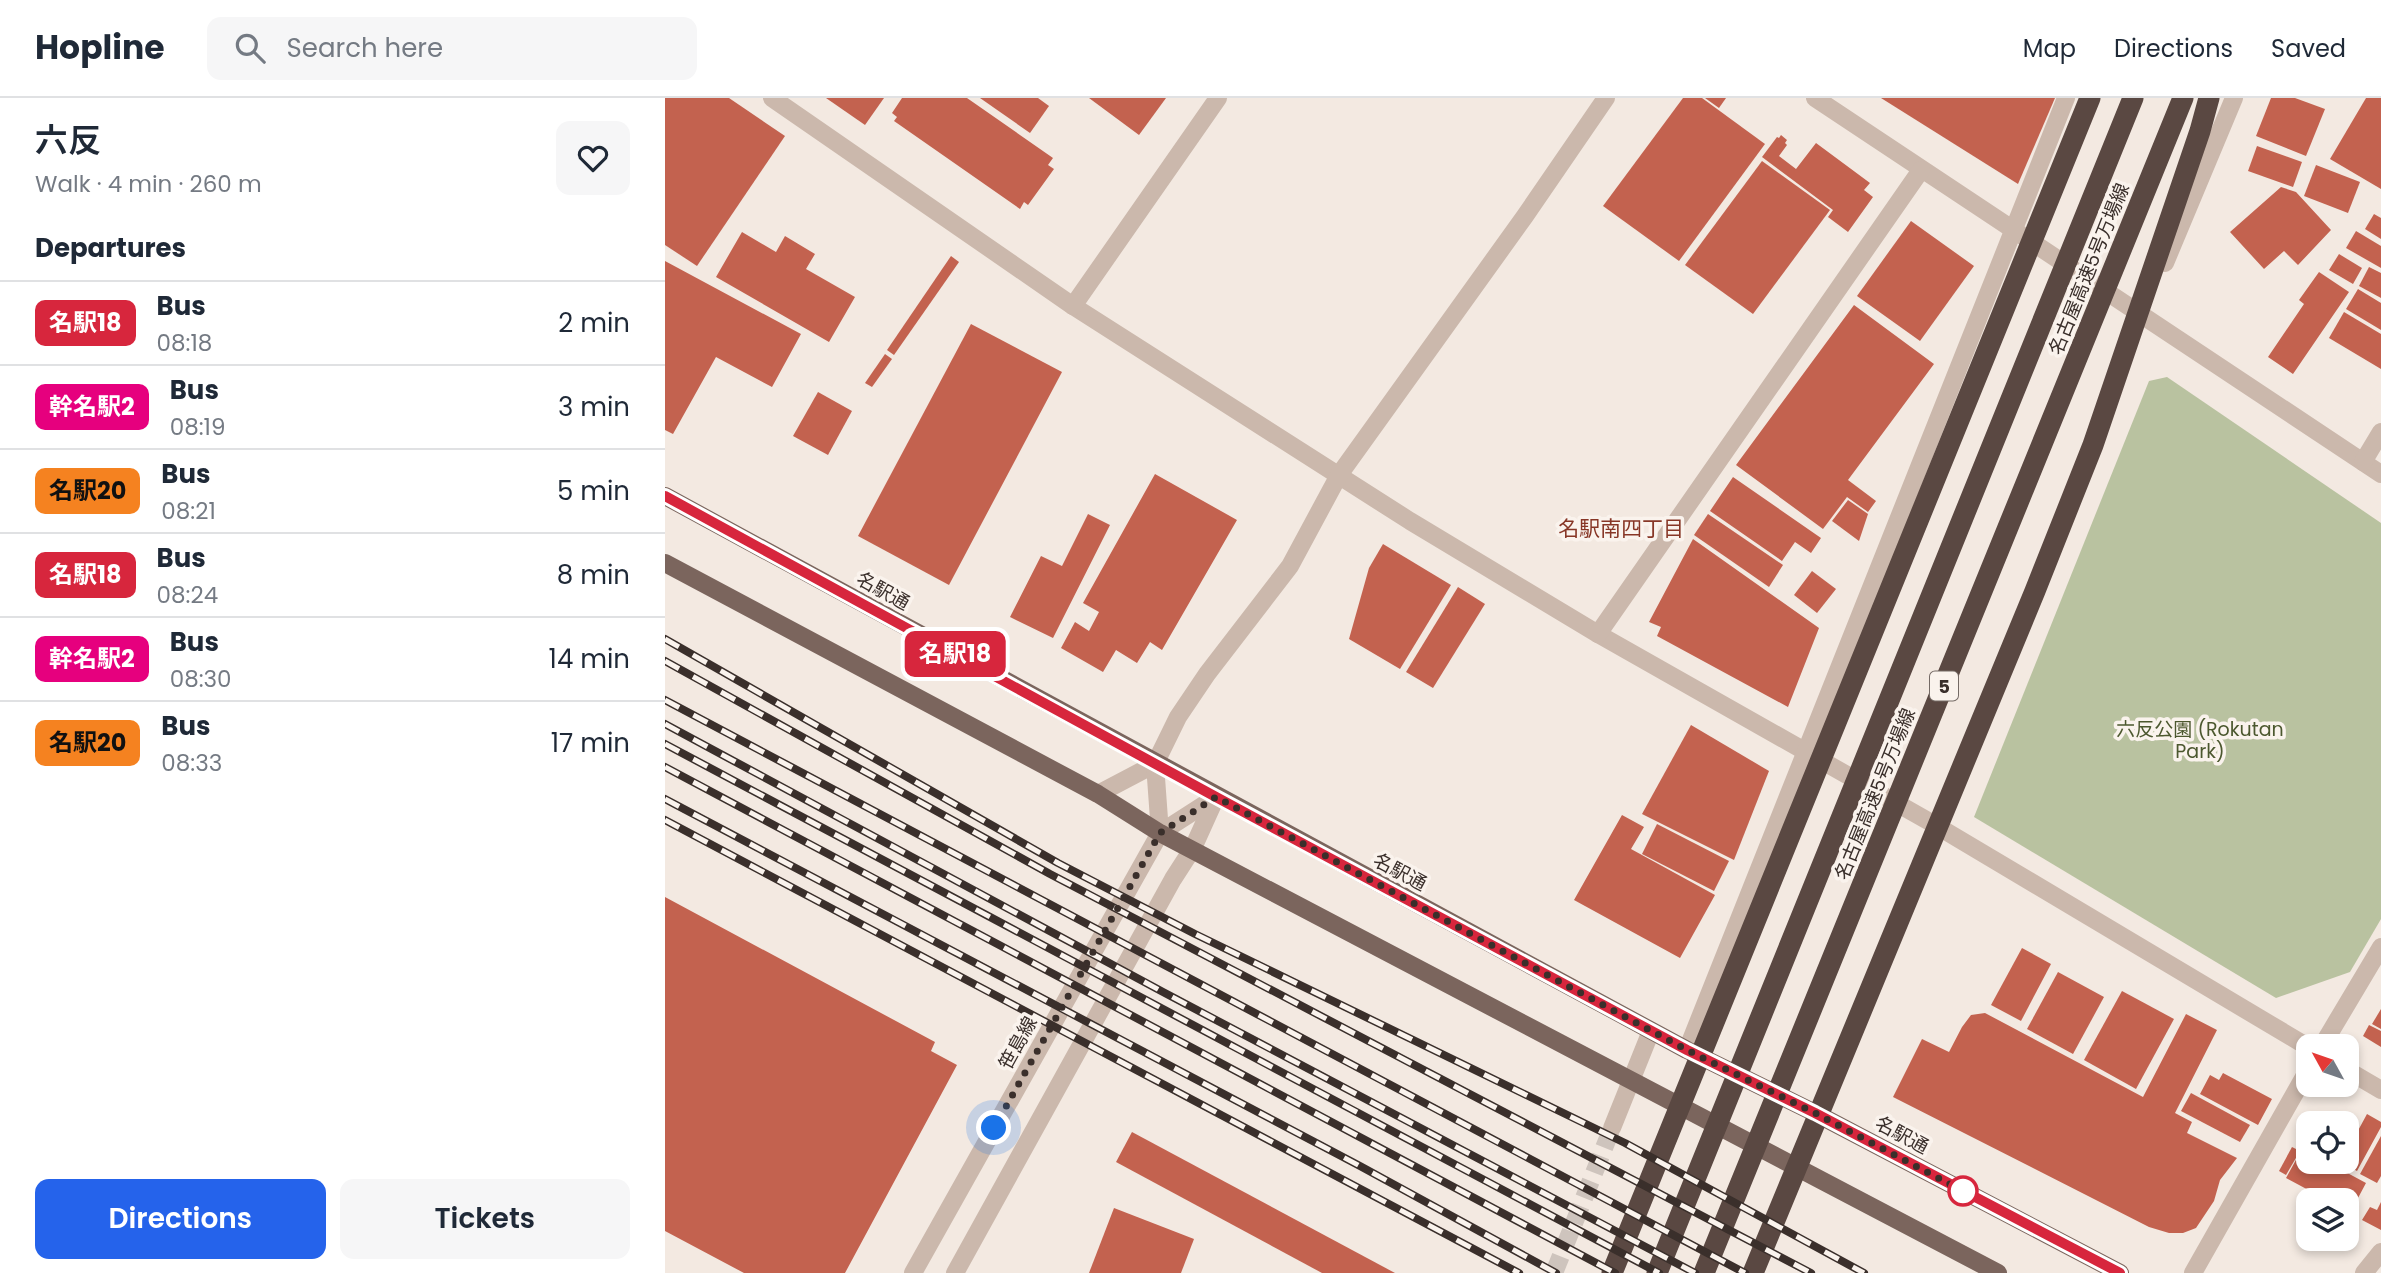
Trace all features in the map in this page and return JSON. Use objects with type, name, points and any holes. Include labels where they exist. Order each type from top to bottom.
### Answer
[{"type":"highway","points":[[1612,1273],[2090,98]]},
{"type":"highway","name":"名古屋高速5号万場線","points":[[1657,1273],[2133,98]]},
{"type":"highway","name":"名古屋高速5号万場線","points":[[1704,1273],[2183,98]]},
{"type":"highway","points":[[1753,1273],[2088,457],[2196,145],[2209,98]]},
{"type":"main road","name":"名駅通","points":[[665,496],[1651,1031],[1815,1113],[2120,1273]]},
{"type":"main road","points":[[665,564],[1098,794],[1160,833],[1998,1273]]},
{"type":"street","points":[[772,98],[1073,306],[1410,521],[1598,634],[1937,825],[2296,1040]]},
{"type":"street","points":[[1073,306],[1218,98]]},
{"type":"street","points":[[1216,797],[1160,833],[1155,764],[1185,706],[1290,566],[1339,475],[1606,98]]},
{"type":"street","points":[[1815,98],[2381,474]]},
{"type":"street","points":[[1687,1050],[2066,98]]},
{"type":"street","points":[[1815,1113],[1937,825],[2143,314],[2234,98]]},
{"type":"street","points":[[1598,634],[1921,170]]},
{"type":"street","points":[[2363,462],[2381,432]]},
{"type":"street","points":[[1098,794],[1155,764]]},
{"type":"street","points":[[955,1273],[1173,879],[1193,849],[1216,797]]},
{"type":"street","name":"笹島線","points":[[913,1273],[1160,833]]},
{"type":"street","points":[[2329,1034],[2381,947]]},
{"type":"street","points":[[1612,1128],[1651,1031]]},
{"type":"street","points":[[2359,1077],[2381,1090]]},
{"type":"street","points":[[2193,1273],[2296,1091]]},
{"type":"street","points":[[2364,1273],[2381,1252]]},
{"type":"green space","name":"六反公園 (Rokutan Park)","points":[[2167,377],[2381,523],[2381,919],[2350,972],[2276,998],[1974,817],[2149,381]]},
{"type":"building","points":[[665,98],[729,98],[785,136],[697,266],[665,245]]},
{"type":"building","points":[[826,98],[884,98],[865,125]]},
{"type":"building","points":[[902,98],[967,98],[1053,158],[1048,165],[1054,169],[1028,205],[1024,202],[1020,209],[894,121],[897,117],[892,113]]},
{"type":"building","points":[[980,98],[1038,98],[1049,106],[1030,133]]},
{"type":"building","points":[[1089,98],[1166,98],[1139,135]]},
{"type":"building","points":[[1683,98],[1702,98],[1765,144],[1679,261],[1603,206]]},
{"type":"building","points":[[1705,98],[1726,98],[1719,108]]},
{"type":"building","points":[[1881,98],[2055,98],[2018,184]]},
{"type":"building","points":[[2271,98],[2295,98],[2325,109],[2306,156],[2256,136]]},
{"type":"building","points":[[2366,98],[2381,98],[2381,189],[2330,159]]},
{"type":"building","points":[[1781,135],[1787,140],[1787,145],[1779,156],[1796,169],[1816,143],[1870,183],[1864,190],[1873,197],[1848,232],[1828,217],[1833,210],[1762,157]]},
{"type":"building","points":[[2257,146],[2302,162],[2293,187],[2248,171]]},
{"type":"building","points":[[1762,161],[1830,210],[1753,314],[1685,265]]},
{"type":"building","points":[[2316,165],[2360,182],[2348,213],[2304,196]]},
{"type":"building","points":[[2281,187],[2296,192],[2331,230],[2298,265],[2284,251],[2264,269],[2230,232]]},
{"type":"building","points":[[2374,214],[2381,218],[2381,239],[2365,229]]},
{"type":"building","points":[[1911,221],[1974,266],[1920,341],[1857,296]]},
{"type":"building","points":[[2356,231],[2381,246],[2381,268],[2346,248]]},
{"type":"building","points":[[742,232],[776,252],[785,236],[815,254],[806,269],[855,297],[829,342],[716,277]]},
{"type":"building","points":[[2339,254],[2362,268],[2353,284],[2329,270]]},
{"type":"building","points":[[951,256],[959,262],[894,355],[887,350]]},
{"type":"building","points":[[665,261],[801,334],[772,387],[716,357],[673,434],[665,430]]},
{"type":"building","points":[[2369,267],[2381,273],[2381,298],[2359,286]]},
{"type":"building","points":[[2319,272],[2349,292],[2293,374],[2268,357],[2304,304],[2299,300]]},
{"type":"building","points":[[2358,289],[2381,303],[2381,330],[2346,309]]},
{"type":"building","points":[[1854,305],[1934,364],[1848,480],[1876,501],[1868,512],[1847,497],[1823,529],[1736,465]]},
{"type":"building","points":[[2344,312],[2381,334],[2381,369],[2329,338]]},
{"type":"building","points":[[971,324],[1062,372],[949,585],[858,536]]},
{"type":"building","points":[[885,354],[892,359],[872,387],[865,383]]},
{"type":"building","points":[[818,392],[852,411],[828,455],[793,436]]},
{"type":"building","points":[[1155,474],[1237,520],[1162,650],[1150,642],[1137,663],[1116,650],[1103,672],[1061,648],[1075,622],[1089,631],[1099,612],[1083,603]]},
{"type":"building","points":[[1733,477],[1821,538],[1811,553],[1795,542],[1782,561],[1710,511]]},
{"type":"building","points":[[1848,500],[1868,514],[1859,541],[1832,521]]},
{"type":"building","points":[[1088,514],[1110,525],[1053,638],[1010,617],[1041,556],[1062,566]]},
{"type":"building","points":[[1708,514],[1783,565],[1769,587],[1694,535]]},
{"type":"building","points":[[1693,539],[1819,628],[1788,707],[1657,636],[1661,627],[1649,622]]},
{"type":"building","points":[[1383,544],[1451,585],[1400,669],[1349,639],[1369,568]]},
{"type":"building","points":[[1812,571],[1836,589],[1817,613],[1794,595]]},
{"type":"building","points":[[1458,587],[1485,604],[1433,688],[1406,672]]},
{"type":"building","points":[[1691,725],[1769,771],[1734,860],[1642,814]]},
{"type":"building","points":[[1622,815],[1644,827],[1631,849],[1715,895],[1680,958],[1574,900]]},
{"type":"building","points":[[1657,824],[1729,861],[1714,891],[1642,854]]},
{"type":"building","points":[[665,897],[935,1042],[931,1051],[957,1065],[845,1273],[744,1273],[665,1231]]},
{"type":"building","points":[[2022,948],[2051,964],[2021,1021],[1991,1005]]},
{"type":"building","points":[[2058,972],[2104,997],[2073,1054],[2027,1029]]},
{"type":"building","points":[[2122,991],[2174,1019],[2136,1089],[2084,1060]]},
{"type":"building","points":[[2381,1009],[2381,1029],[2372,1024]]},
{"type":"building","points":[[1985,1013],[2143,1097],[2186,1014],[2217,1030],[2175,1113],[2192,1122],[2187,1133],[2237,1158],[2220,1180],[2214,1201],[2196,1228],[2183,1233],[2169,1233],[2149,1227],[1893,1097],[1922,1039],[1949,1052],[1971,1015]]},
{"type":"building","points":[[2369,1025],[2381,1031],[2381,1047],[2363,1036]]},
{"type":"building","points":[[2223,1073],[2272,1099],[2258,1125],[2200,1094],[2210,1075],[2219,1080]]},
{"type":"building","points":[[2191,1093],[2250,1125],[2240,1142],[2181,1111]]},
{"type":"building","points":[[2367,1114],[2381,1122],[2381,1127],[2359,1167],[2359,1129]]},
{"type":"building","points":[[1132,1132],[1395,1273],[1322,1273],[1116,1162]]},
{"type":"building","points":[[2381,1136],[2381,1176],[2377,1183],[2360,1174]]},
{"type":"building","points":[[2292,1147],[2296,1149],[2296,1158],[2286,1175],[2279,1171]]},
{"type":"building","points":[[2296,1160],[2296,1174],[2349,1174],[2366,1183],[2359,1196],[2359,1188],[2305,1188],[2286,1178]]},
{"type":"building","points":[[2381,1202],[2381,1230],[2362,1220],[2370,1207],[2377,1210]]},
{"type":"building","points":[[1114,1208],[1194,1239],[1181,1273],[1089,1273]]},
{"type":"tunnel","points":[[1554,1273],[1612,1128]]},
{"type":"railway","points":[[665,639],[1058,863],[1195,934],[1625,1143],[1864,1273]]},
{"type":"railway","points":[[665,661],[1050,874],[1811,1273]]},
{"type":"railway","points":[[665,700],[1745,1273]]},
{"type":"railway","points":[[665,724],[1163,992],[1695,1273]]},
{"type":"railway","points":[[665,744],[1659,1273]]},
{"type":"railway","points":[[665,767],[1615,1273]]},
{"type":"railway","points":[[665,799],[1360,1166],[1556,1273]]},
{"type":"railway","points":[[665,820],[1519,1273]]},
{"type":"bus line","name":"名駅18","points":[[665,496],[1687,1050],[1815,1113],[2120,1273]]},
{"type":"district","name":"名駅南四丁目","points":[[1621,528]]},
{"type":"route","points":[[994,1128],[1160,833],[1216,797],[1687,1050],[1815,1113],[1963,1191]]}]
